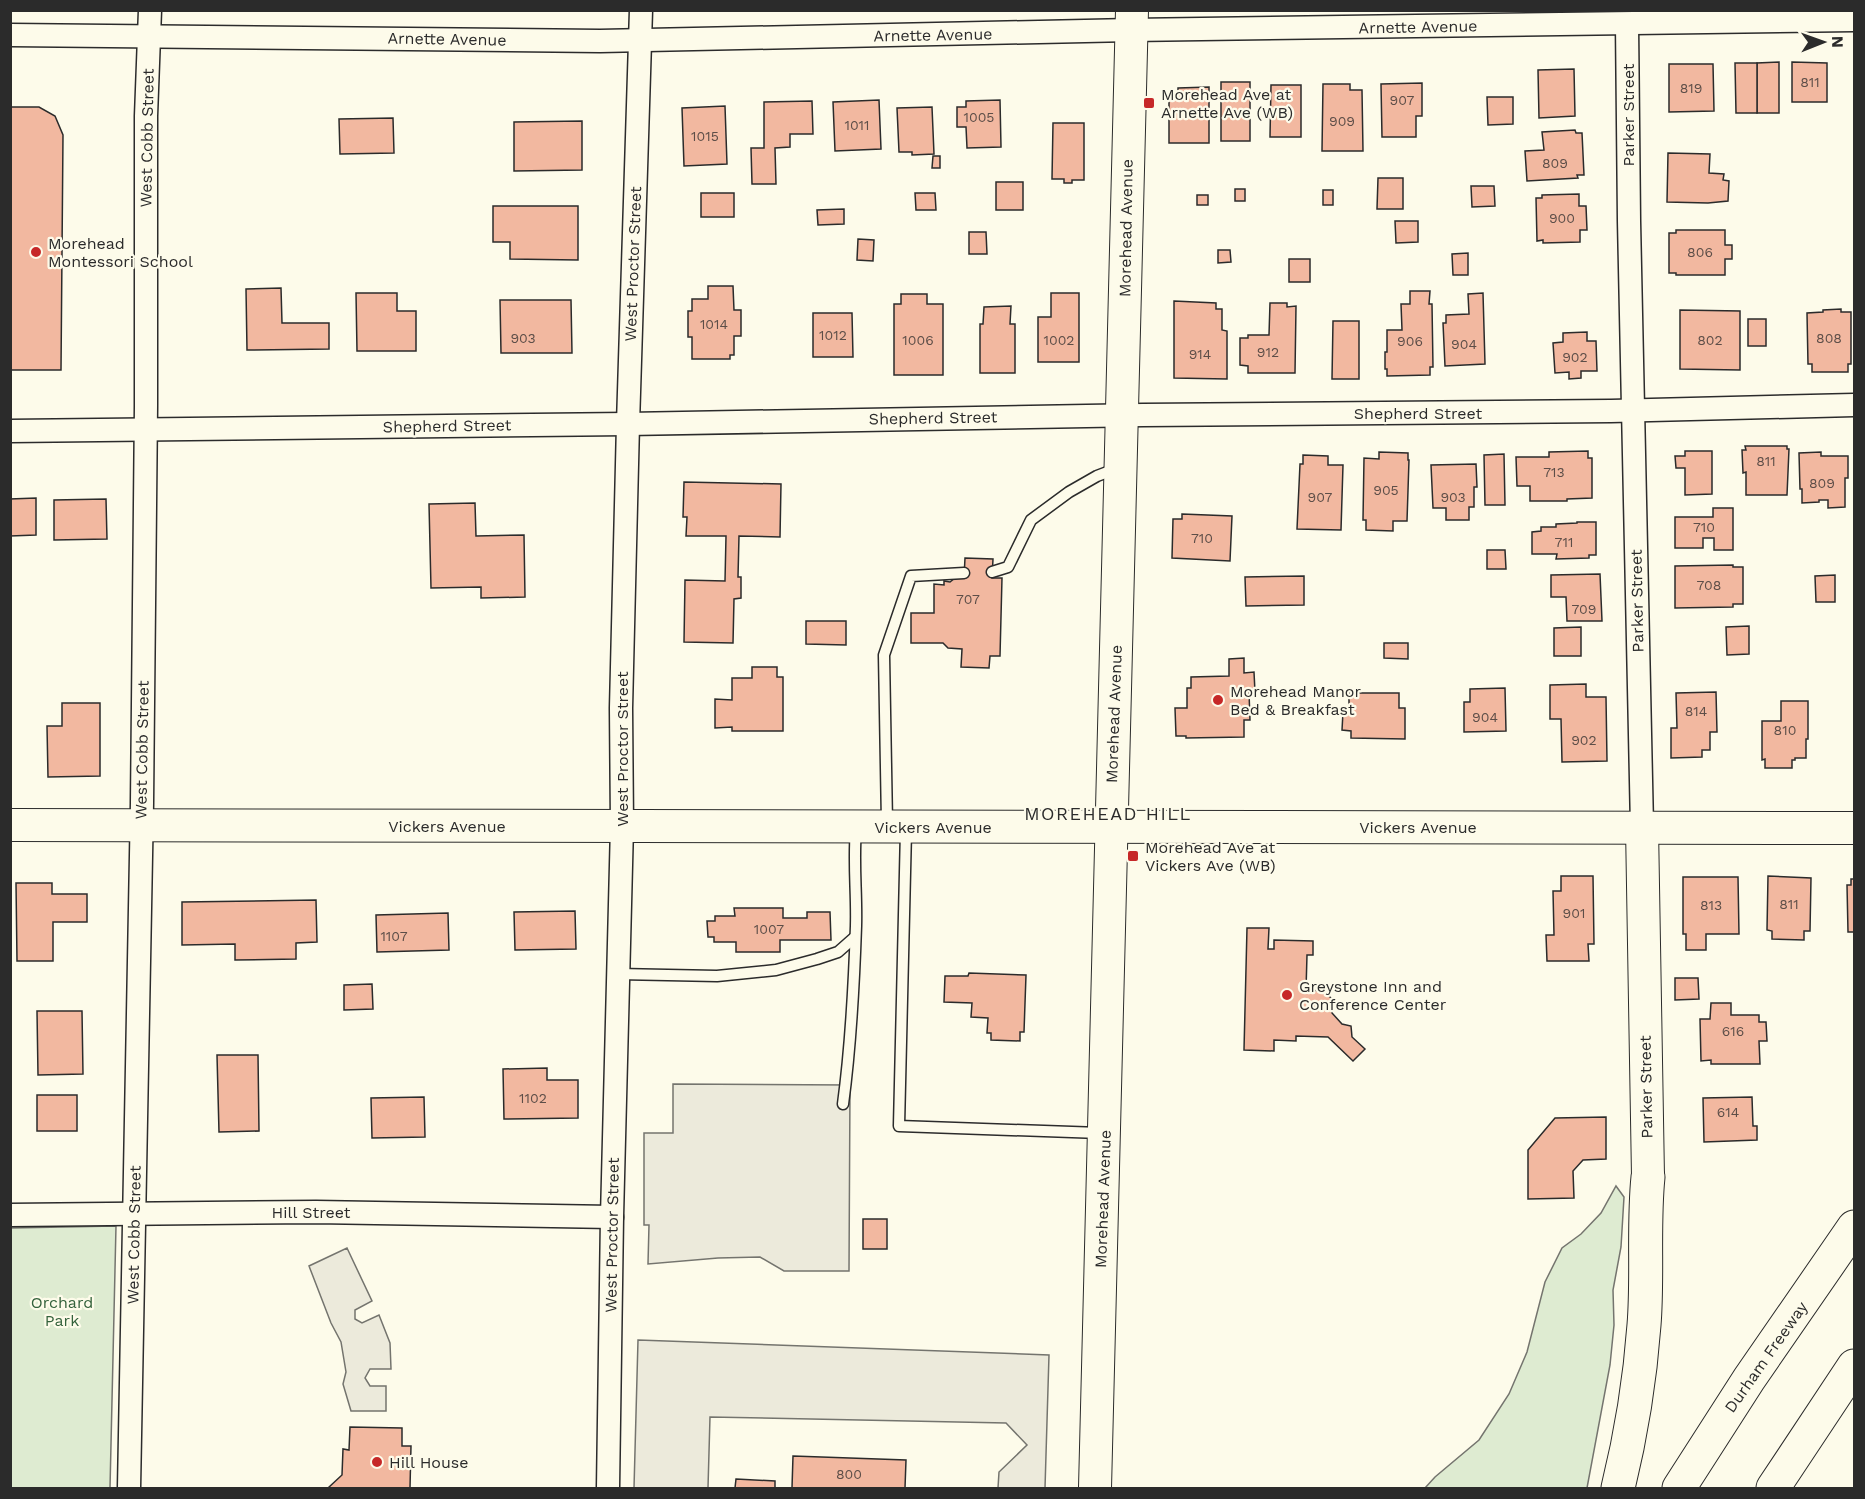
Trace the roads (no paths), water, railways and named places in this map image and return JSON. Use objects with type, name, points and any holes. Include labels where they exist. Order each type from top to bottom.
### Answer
[{"type":"highway","points":[[1618,1488],[1629,1444],[1644,1323],[1645,1206],[1648,1177]]},
{"type":"highway","name":"Durham Freeway","points":[[1679,1488],[1749,1379],[1854,1227]]},
{"type":"highway","points":[[1773,1488],[1854,1365]]},
{"type":"main road","name":"Morehead Avenue","points":[[1095,1488],[1131,20]]},
{"type":"main road","name":"Vickers Avenue","points":[[10,825],[1854,828]]},
{"type":"main road","name":"Parker Street","points":[[1642,827],[1648,1177]]},
{"type":"street","name":"West Cobb Street","points":[[129,1488],[142,825],[146,116],[150,10]]},
{"type":"street","name":"West Proctor Street","points":[[608,1488],[622,826],[621,708],[641,10]]},
{"type":"street","name":"Arnette Avenue","points":[[10,35],[641,41],[1131,20],[1627,24],[1854,20]]},
{"type":"street","name":"Parker Street","points":[[1627,24],[1629,232],[1642,827]]},
{"type":"street","name":"Shepherd Street","points":[[10,430],[628,424],[1122,415],[1633,411],[1854,405]]},
{"type":"street","name":"Hill Street","points":[[10,1215],[316,1212],[612,1217]]},
{"type":"lane","points":[[992,572],[1008,567],[1031,520],[1069,492],[1097,476],[1121,467]]},
{"type":"lane","points":[[964,573],[911,576],[884,655],[897,826],[900,1126],[1105,1133]]},
{"type":"lane","points":[[843,1104],[851,1042],[855,938],[854,848],[857,827]]},
{"type":"lane","points":[[618,974],[717,976],[776,970],[838,952],[855,938]]},
{"type":"place","name":"Morehead Ave at Arnette Ave (WB)","points":[[1149,103]]},
{"type":"place","name":"Morehead Montessori School","points":[[36,252]]},
{"type":"place","name":"Morehead Manor Bed & Breakfast","points":[[1218,700]]},
{"type":"place","name":"Morehead Ave at Vickers Ave (WB)","points":[[1133,856]]},
{"type":"place","name":"Greystone Inn and Conference Center","points":[[1287,995]]},
{"type":"place","name":"Hill House","points":[[377,1462]]},
{"type":"district","name":"MOREHEAD HILL","points":[[1108,813]]},
{"type":"park label","name":"Orchard Park","points":[[62,1311]]}]
